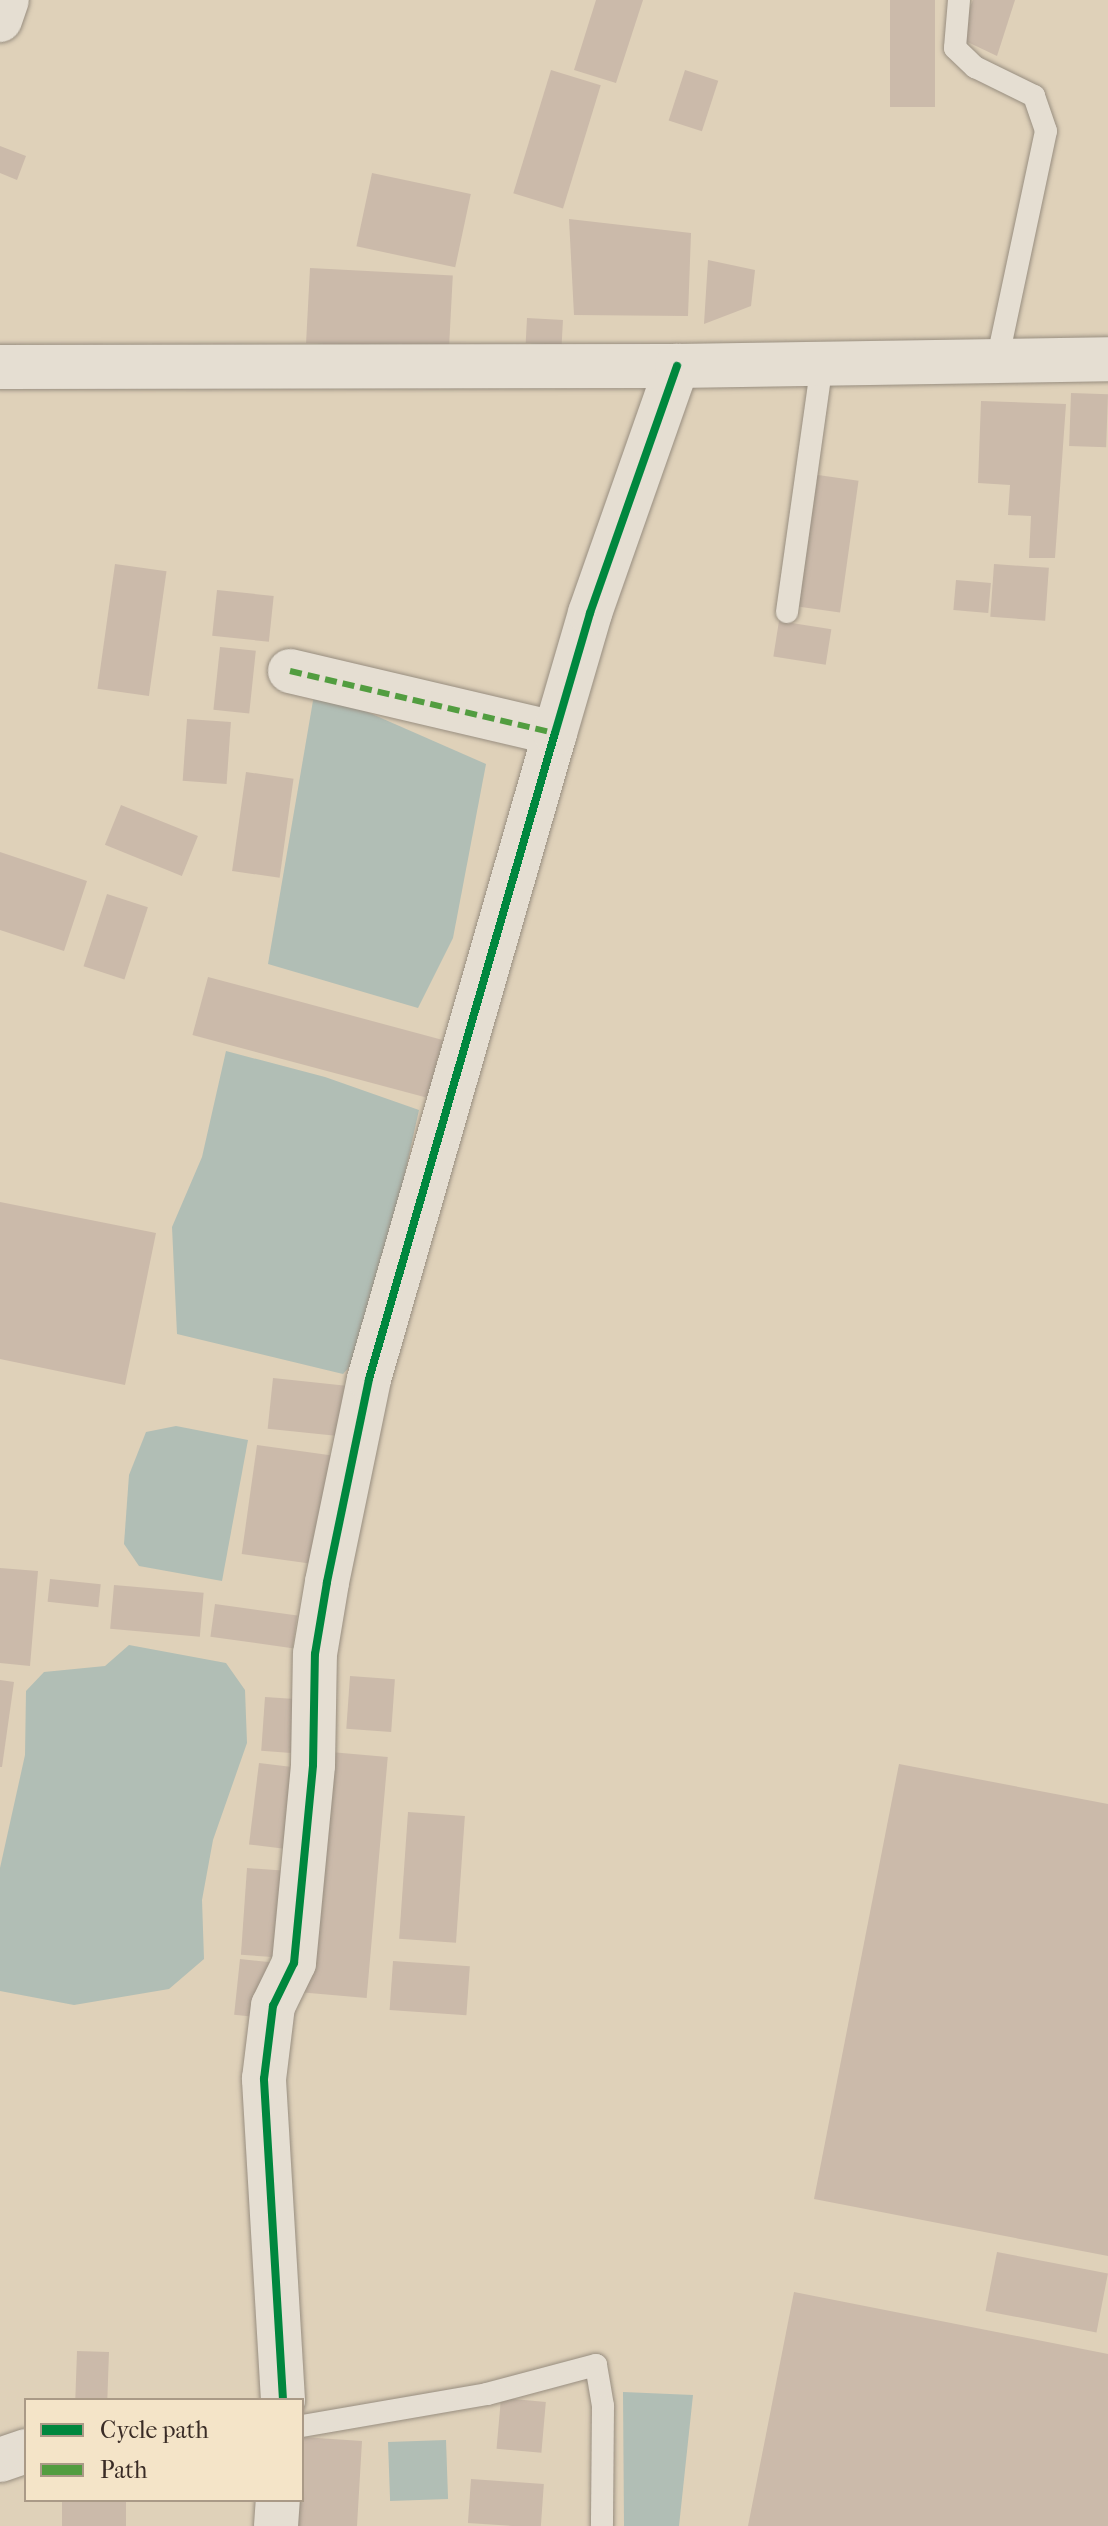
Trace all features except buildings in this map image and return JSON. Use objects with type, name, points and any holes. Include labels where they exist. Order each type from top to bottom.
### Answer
[{"type":"street","points":[[0,20],[7,0]]},
{"type":"street","points":[[0,367],[677,366],[1108,359]]},
{"type":"street","points":[[283,2398],[268,2221],[264,2079],[273,2006],[294,1963],[313,1765],[315,1654],[327,1582],[369,1379],[590,613],[677,366]]},
{"type":"street","points":[[290,671],[555,733]]},
{"type":"street","points":[[0,2460],[24,2452]]},
{"type":"street","points":[[276,2526],[278,2502]]},
{"type":"lane","points":[[959,0],[955,48],[975,67],[1034,96],[1046,131],[997,361]]},
{"type":"lane","points":[[787,612],[822,364]]},
{"type":"lane","points":[[304,2426],[487,2394],[596,2365],[603,2406],[602,2526]]},
{"type":"shaded area","points":[[315,689],[486,764],[453,938],[418,1008],[268,964]]},
{"type":"shaded area","points":[[226,1051],[325,1077],[419,1110],[366,1349],[343,1374],[177,1334],[172,1227],[202,1157]]},
{"type":"shaded area","points":[[176,1426],[248,1440],[222,1581],[139,1566],[124,1544],[129,1475],[146,1432]]},
{"type":"shaded area","points":[[129,1645],[226,1663],[245,1690],[247,1743],[213,1840],[202,1900],[204,1959],[169,1989],[74,2005],[0,1991],[0,1868],[25,1755],[26,1691],[44,1672],[105,1666]]},
{"type":"shaded area","points":[[623,2392],[693,2395],[679,2526],[624,2526]]},
{"type":"shaded area","points":[[446,2440],[448,2499],[390,2501],[388,2442]]},
{"type":"marked path","points":[[290,671],[555,733]]},
{"type":"cycle path","points":[[283,2398],[264,2079],[273,2006],[294,1963],[313,1765],[315,1654],[327,1582],[369,1379],[590,613],[677,366]]}]
